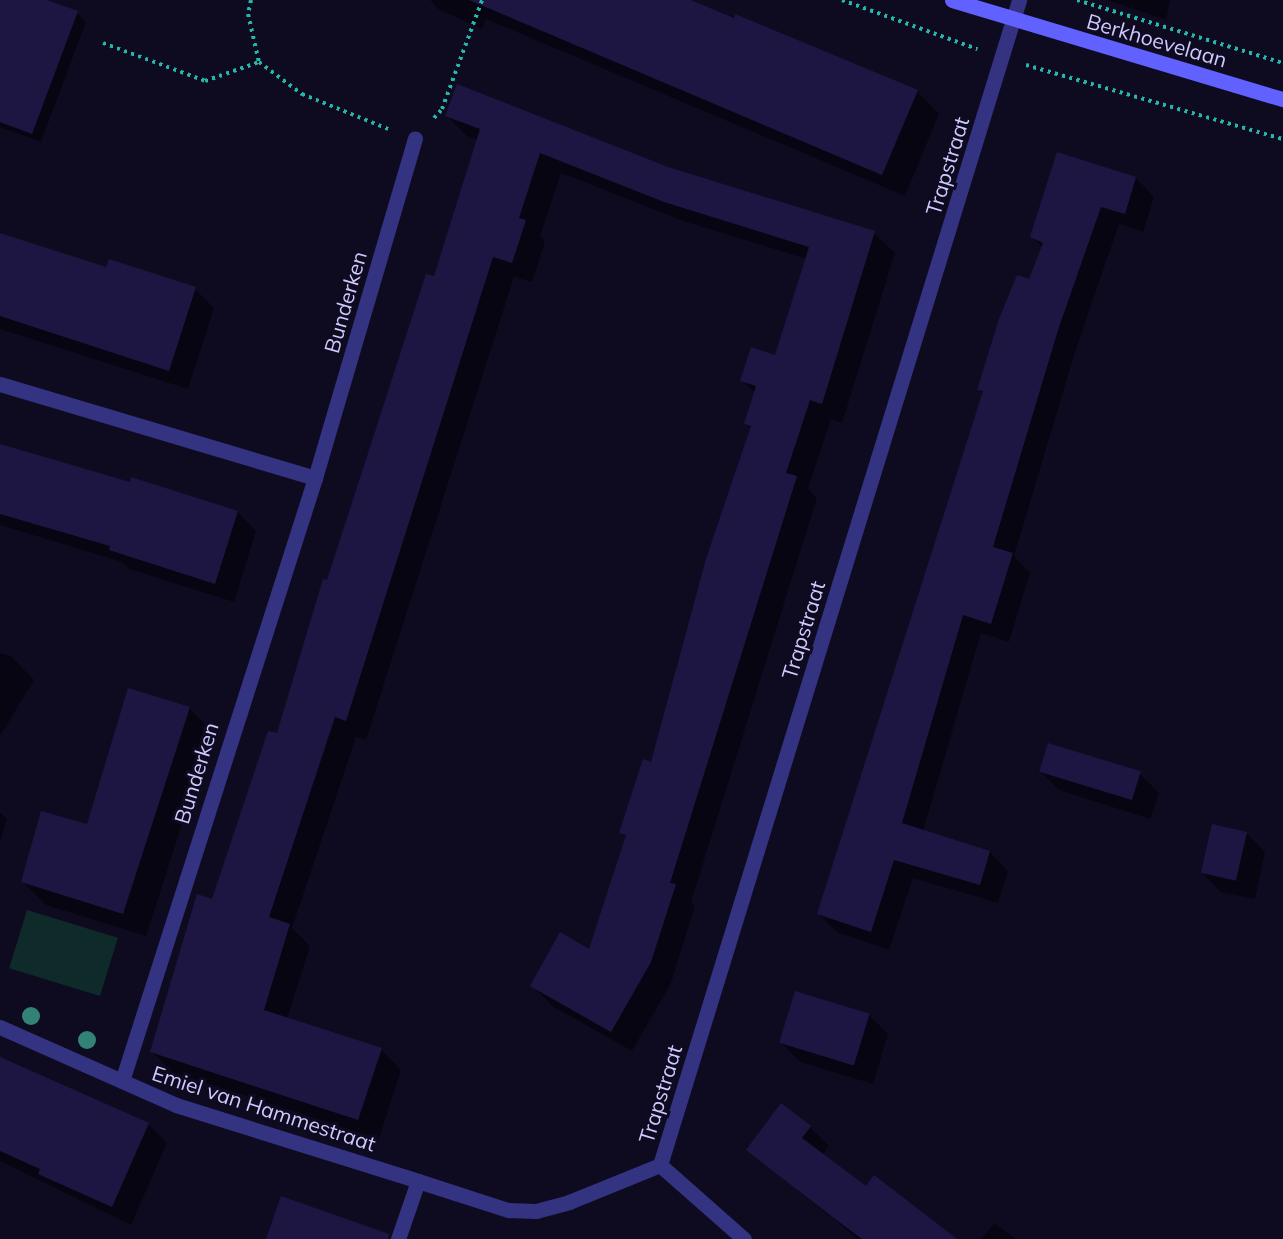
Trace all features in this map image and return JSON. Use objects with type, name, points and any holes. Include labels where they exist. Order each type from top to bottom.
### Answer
[{"type":"main road","name":"Berkhoevelaan","points":[[952,0],[1014,21],[1283,99]]},
{"type":"street","name":"Trapstraat","points":[[744,1239],[660,1165],[1019,0]]},
{"type":"street","name":"Bunderken","points":[[122,1081],[315,478],[415,138]]},
{"type":"street","points":[[0,384],[315,478]]},
{"type":"street","name":"Emiel van Hammestraat","points":[[0,1027],[195,1111],[508,1210],[536,1211],[569,1202],[660,1165]]},
{"type":"street","points":[[398,1239],[418,1181]]},
{"type":"path","points":[[251,0],[248,14],[259,62],[302,94],[415,138],[442,109],[482,0]]},
{"type":"path","points":[[842,0],[1002,58],[1283,139]]},
{"type":"path","points":[[1077,0],[1283,63]]},
{"type":"path","points":[[103,43],[205,81],[259,62]]},
{"type":"green space","points":[[27,910],[118,938],[100,996],[9,968]]},
{"type":"building","points":[[0,0],[47,0],[78,11],[32,134],[0,122]]},
{"type":"building","points":[[469,0],[691,0],[734,18],[735,14],[918,90],[882,175]]},
{"type":"building","points":[[457,84],[668,167],[875,231],[822,404],[810,400],[786,473],[797,476],[670,883],[676,884],[651,962],[611,1032],[530,986],[560,932],[589,949],[626,835],[619,833],[643,759],[651,762],[706,559],[751,426],[744,424],[756,386],[740,381],[751,347],[775,355],[809,247],[664,202],[540,153],[519,218],[526,220],[512,263],[493,257],[346,721],[335,717],[269,917],[290,924],[264,1010],[382,1048],[358,1120],[150,1052],[197,894],[212,899],[268,731],[277,733],[323,579],[327,580],[426,274],[434,276],[480,129],[445,116]]},
{"type":"building","points":[[1057,152],[1136,177],[1125,214],[1101,207],[1058,330],[993,547],[1013,553],[991,624],[963,615],[902,823],[990,851],[980,885],[894,860],[871,932],[817,914],[983,391],[977,390],[999,319],[1017,275],[1029,279],[1043,243],[1030,237]]},
{"type":"building","points":[[0,233],[106,267],[109,259],[196,287],[169,371],[0,316]]},
{"type":"building","points":[[0,444],[130,482],[131,477],[238,511],[215,584],[109,550],[110,546],[0,514]]},
{"type":"building","points":[[128,688],[190,707],[123,914],[21,882],[41,811],[87,824]]},
{"type":"building","points":[[1048,743],[1141,771],[1132,800],[1039,772]]},
{"type":"building","points":[[1212,824],[1247,832],[1236,881],[1201,873]]},
{"type":"building","points":[[795,991],[870,1014],[854,1065],[779,1043]]},
{"type":"building","points":[[0,1057],[149,1123],[112,1207],[38,1174],[40,1169],[0,1151]]},
{"type":"building","points":[[781,1103],[811,1126],[802,1138],[866,1186],[874,1175],[957,1239],[862,1239],[839,1222],[746,1150]]},
{"type":"building","points":[[281,1196],[389,1234],[388,1239],[266,1239]]}]
